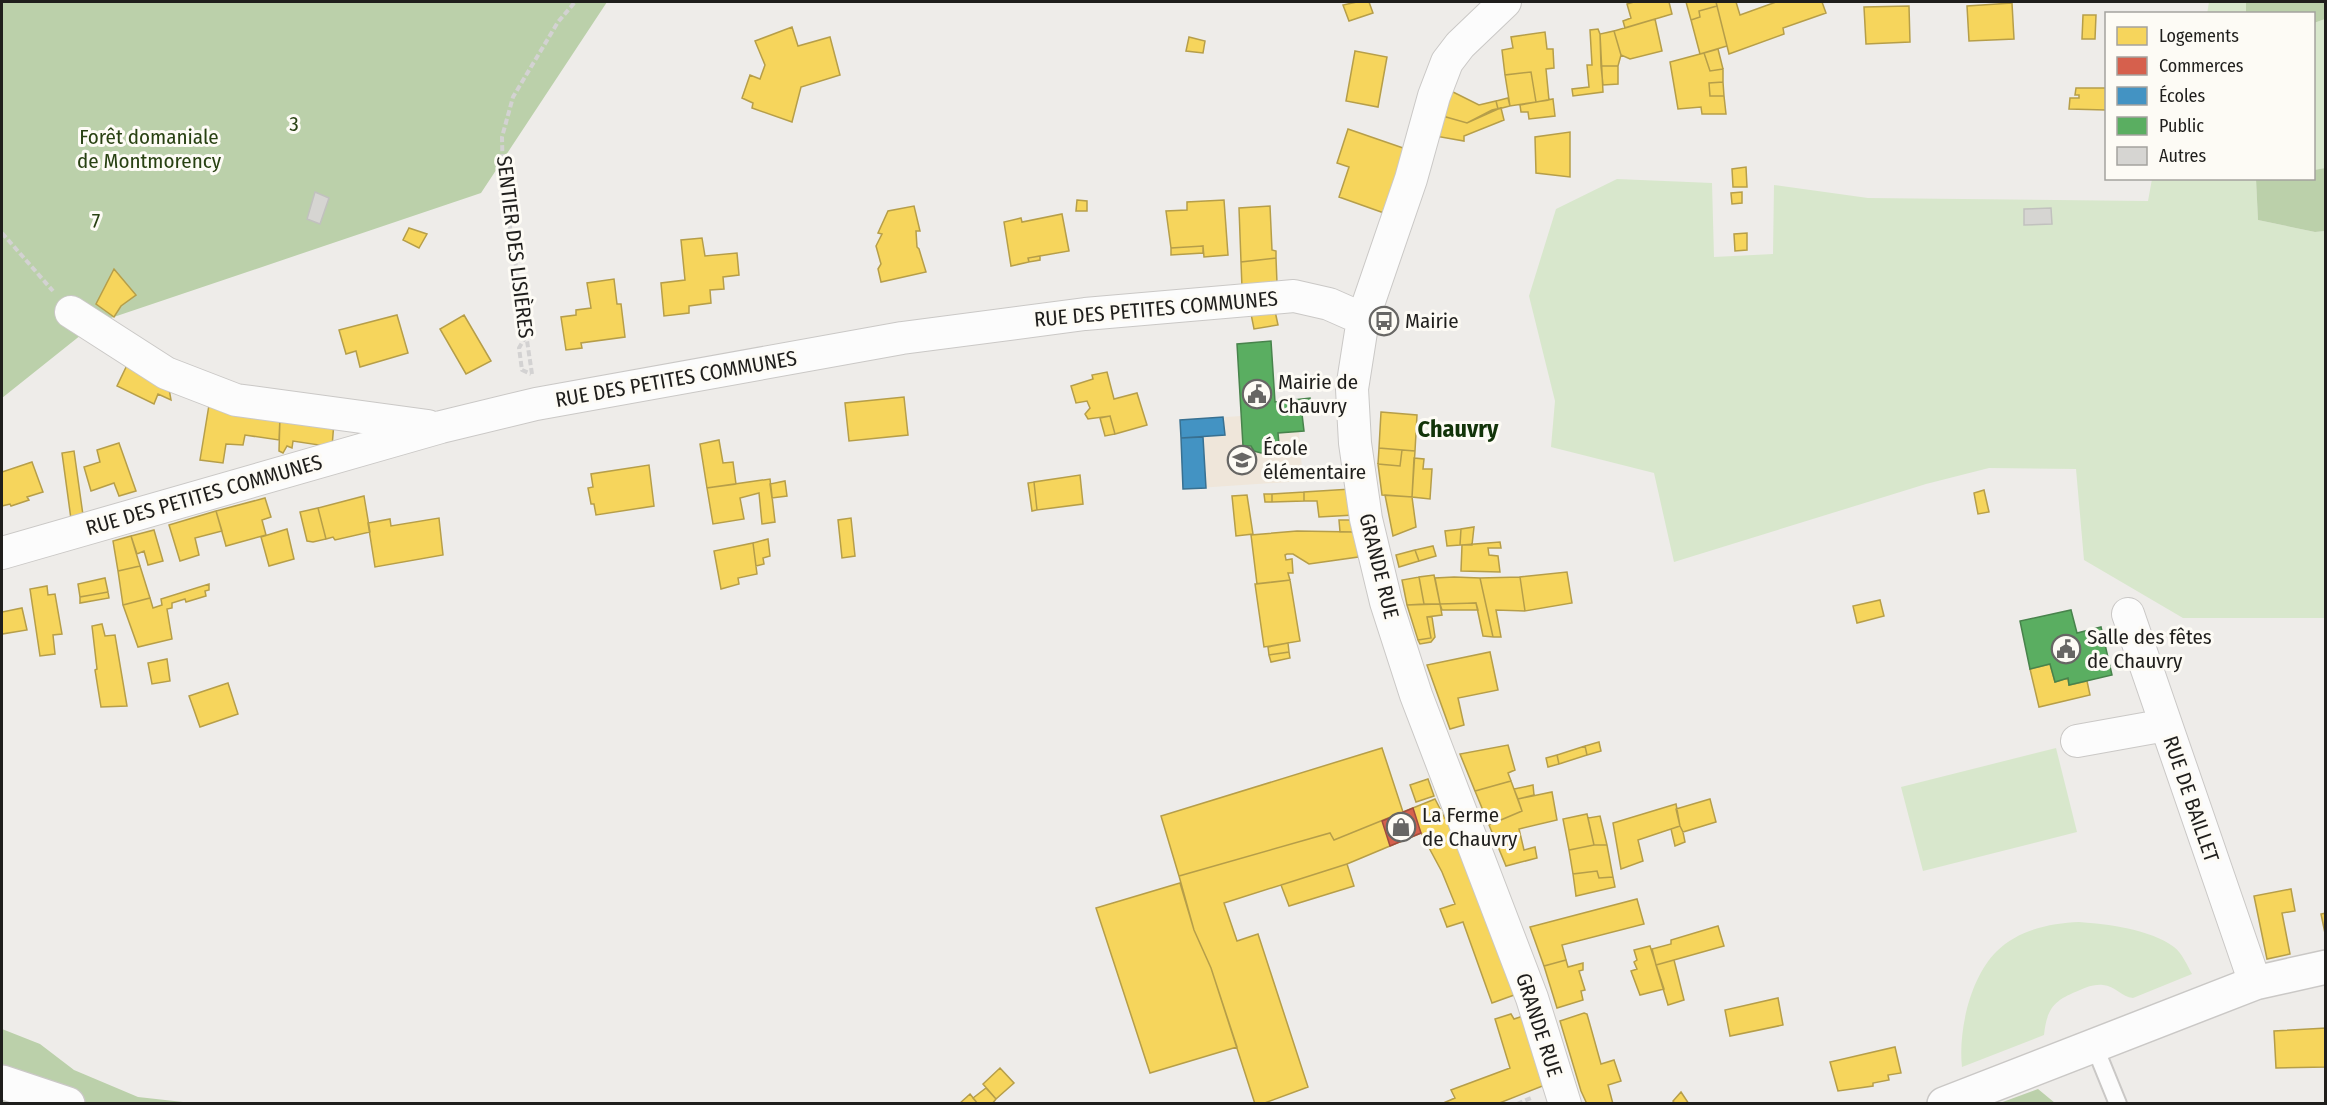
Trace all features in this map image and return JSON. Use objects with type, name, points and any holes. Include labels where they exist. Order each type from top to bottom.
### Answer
[{"type":"street","name":"GRANDE RUE","points":[[1505,2],[1447,62],[1434,96],[1411,179],[1363,319],[1352,389],[1355,443],[1366,519],[1386,602],[1416,695],[1532,998],[1564,1104]]},
{"type":"street","name":"RUE DES PETITES COMMUNES","points":[[2,554],[441,427],[534,389],[1085,314],[1294,296],[1329,304],[1363,319]]},
{"type":"street","points":[[71,312],[166,373],[236,400],[441,427]]},
{"type":"street","name":"RUE DE BAILLET","points":[[2128,614],[2255,983]]},
{"type":"street","points":[[2077,741],[2166,725]]},
{"type":"street","points":[[1944,1104],[2255,983],[2325,967]]},
{"type":"street","points":[[2,1082],[68,1104]]},
{"type":"lane","points":[[2094,1045],[2118,1104]]},
{"type":"path","name":"SENTIER DES LISIÈRES","points":[[534,389],[502,180],[501,136],[513,97],[558,22],[575,2]]},
{"type":"path","points":[[2,233],[71,312]]},
{"type":"path","points":[[526,336],[519,348],[522,370],[534,389]]},
{"type":"shaded area","name":"École élémentaire","points":[[1274,388],[1275,401],[1310,398],[1310,414],[1302,414],[1304,431],[1299,431],[1303,481],[1183,489],[1180,420],[1241,416],[1240,390]]},
{"type":"green space","name":"Forêt domaniale de Montmorency","points":[[2,2],[607,2],[481,193],[96,323],[2,398]]},
{"type":"green space","points":[[2209,2],[2246,2],[2246,12],[2207,12]]},
{"type":"green space","points":[[2246,2],[2325,2],[2325,19],[2315,23],[2315,12],[2246,12]]},
{"type":"green space","points":[[2325,19],[2325,168],[2315,170],[2315,23]]},
{"type":"green space","points":[[2325,168],[2325,231],[2315,232],[2258,220],[2256,180],[2315,180],[2315,170]]},
{"type":"green space","points":[[1617,179],[1712,183],[1714,257],[1773,254],[1774,185],[1868,198],[2148,201],[2152,180],[2256,180],[2258,220],[2315,232],[2325,231],[2325,618],[2183,618],[2084,560],[2076,469],[1989,468],[1926,484],[1674,562],[1654,473],[1551,447],[1555,401],[1529,296],[1556,209]]},
{"type":"green space","points":[[2056,748],[2077,832],[1923,871],[1901,787]]},
{"type":"green space","points":[[2079,922],[2128,928],[2164,941],[2179,952],[2192,974],[2133,998],[2103,985],[2083,989],[2058,1001],[2047,1018],[2044,1035],[1962,1067],[1964,1022],[1973,990],[1988,962],[2005,944],[2025,933],[2046,926]]},
{"type":"green space","points":[[2,1029],[40,1044],[74,1070],[138,1097],[192,1103],[2,1103]]},
{"type":"green space","points":[[2038,1089],[2055,1103],[2000,1103]]},
{"type":"building: Logements","points":[[1369,2],[1373,13],[1349,21],[1343,5]]},
{"type":"building: Logements","points":[[1669,2],[1672,14],[1625,28],[1623,21],[1631,18],[1627,4]]},
{"type":"building: Logements","points":[[1686,2],[1716,2],[1717,6],[1699,11],[1700,17],[1691,20]]},
{"type":"building: Logements","points":[[1716,2],[1736,2],[1740,15],[1776,2],[1822,2],[1826,13],[1783,28],[1784,34],[1729,54]]},
{"type":"building: Logements","points":[[2012,3],[2014,39],[1969,41],[1967,6]]},
{"type":"building: Logements","points":[[1717,6],[1727,46],[1700,54],[1691,20],[1700,17],[1699,11]]},
{"type":"building: Logements","points":[[1909,6],[1910,42],[1866,44],[1864,7]]},
{"type":"building: Logements","points":[[2083,15],[2096,15],[2095,39],[2082,39]]},
{"type":"building: Logements","points":[[1655,19],[1662,51],[1630,59],[1621,55],[1614,31]]},
{"type":"building: Logements","points":[[792,27],[798,46],[830,37],[840,75],[801,87],[792,122],[752,108],[753,103],[742,98],[750,75],[760,79],[765,65],[755,41]]},
{"type":"building: Logements","points":[[1598,29],[1603,92],[1573,96],[1572,89],[1589,87],[1587,65],[1592,65],[1590,30]]},
{"type":"building: Logements","points":[[1614,31],[1621,55],[1618,66],[1601,66],[1600,34]]},
{"type":"building: Logements","points":[[1545,32],[1547,49],[1553,49],[1554,68],[1546,69],[1549,100],[1536,102],[1531,72],[1505,75],[1502,50],[1513,48],[1511,37]]},
{"type":"building: Logements","points":[[1189,37],[1205,41],[1203,53],[1186,51]]},
{"type":"building: Logements","points":[[1718,49],[1723,69],[1710,71],[1704,53]]},
{"type":"building: Logements","points":[[1355,51],[1387,57],[1378,107],[1346,101]]},
{"type":"building: Logements","points":[[1704,53],[1710,71],[1723,69],[1723,82],[1709,83],[1710,96],[1724,96],[1726,114],[1702,114],[1701,107],[1678,109],[1670,62]]},
{"type":"building: Logements","points":[[1601,66],[1618,66],[1618,84],[1603,85]]},
{"type":"building: Logements","points":[[1531,72],[1536,102],[1510,106],[1505,75]]},
{"type":"building: Logements","points":[[1723,82],[1724,96],[1710,96],[1709,83]]},
{"type":"building: Logements","points":[[2076,88],[2105,88],[2105,110],[2069,109],[2070,98],[2079,98],[2079,95],[2075,95]]},
{"type":"building: Logements","points":[[1449,90],[1479,105],[1496,101],[1498,109],[1467,123],[1439,115]]},
{"type":"building: Logements","points":[[1508,98],[1510,106],[1498,109],[1496,101]]},
{"type":"building: Logements","points":[[1553,99],[1555,116],[1529,119],[1528,112],[1521,112],[1520,105]]},
{"type":"building: Logements","points":[[1501,108],[1504,120],[1464,136],[1464,141],[1435,136],[1439,115],[1467,123],[1492,110]]},
{"type":"building: Logements","points":[[1348,129],[1406,149],[1384,213],[1339,197],[1349,167],[1337,163]]},
{"type":"building: Logements","points":[[1570,132],[1570,177],[1536,173],[1535,137]]},
{"type":"building: Logements","points":[[1746,167],[1747,187],[1733,187],[1732,169]]},
{"type":"building: Logements","points":[[1742,192],[1742,203],[1732,204],[1731,193]]},
{"type":"building: Logements","points":[[1077,200],[1087,201],[1087,211],[1076,211]]},
{"type":"building: Logements","points":[[1224,200],[1228,255],[1204,257],[1203,246],[1171,248],[1166,211],[1187,210],[1187,202]]},
{"type":"building: Logements","points":[[914,206],[920,231],[916,231],[917,247],[926,272],[881,282],[878,269],[881,264],[876,246],[882,234],[878,233],[888,211]]},
{"type":"building: Logements","points":[[1270,206],[1272,250],[1276,251],[1276,258],[1241,262],[1239,208]]},
{"type":"building: Logements","points":[[1062,214],[1069,251],[1028,258],[1029,262],[1011,266],[1004,222],[1021,218],[1022,222]]},
{"type":"building: Logements","points":[[409,228],[427,234],[419,248],[403,240]]},
{"type":"building: Logements","points":[[1747,233],[1747,250],[1735,251],[1734,234]]},
{"type":"building: Logements","points":[[702,238],[705,256],[737,253],[739,275],[723,277],[724,289],[710,290],[711,303],[689,306],[689,313],[664,316],[661,283],[685,280],[681,240]]},
{"type":"building: Logements","points":[[1203,246],[1203,253],[1171,255],[1171,248]]},
{"type":"building: Logements","points":[[1040,256],[1040,260],[1029,262],[1028,258]]},
{"type":"building: Logements","points":[[1276,258],[1277,283],[1242,288],[1241,262]]},
{"type":"building: Logements","points":[[114,269],[136,295],[121,306],[114,317],[96,304]]},
{"type":"building: Logements","points":[[614,279],[617,304],[621,304],[625,337],[581,343],[582,348],[566,350],[561,317],[576,315],[576,310],[591,308],[587,283]]},
{"type":"building: Logements","points":[[1275,311],[1278,325],[1254,329],[1251,314]]},
{"type":"building: Logements","points":[[397,315],[408,353],[360,367],[356,351],[346,354],[339,330]]},
{"type":"building: Logements","points":[[464,315],[491,361],[466,374],[440,329]]},
{"type":"building: Logements","points":[[129,361],[168,383],[171,400],[158,394],[154,404],[117,386]]},
{"type":"building: Logements","points":[[1107,372],[1114,399],[1137,393],[1147,425],[1115,434],[1110,416],[1088,419],[1085,414],[1090,408],[1087,401],[1076,403],[1071,386],[1093,379],[1092,375]]},
{"type":"building: Logements","points":[[904,397],[908,435],[849,441],[845,403]]},
{"type":"building: Logements","points":[[209,405],[280,417],[279,440],[245,435],[243,445],[226,444],[223,463],[200,460]]},
{"type":"building: Logements","points":[[1381,412],[1417,415],[1415,451],[1379,448]]},
{"type":"building: Logements","points":[[1110,416],[1115,434],[1105,436],[1100,418]]},
{"type":"building: Logements","points":[[280,417],[334,422],[332,447],[293,441],[292,448],[287,446],[283,453],[279,451]]},
{"type":"building: Logements","points":[[719,440],[723,463],[733,462],[736,484],[707,488],[700,444]]},
{"type":"building: Logements","points":[[119,443],[136,491],[119,496],[114,483],[91,491],[84,467],[100,462],[97,450]]},
{"type":"building: Logements","points":[[1379,448],[1402,450],[1400,466],[1378,464]]},
{"type":"building: Logements","points":[[1402,450],[1415,451],[1412,497],[1382,495],[1378,464],[1400,466]]},
{"type":"building: Logements","points":[[74,451],[83,515],[71,519],[62,453]]},
{"type":"building: Logements","points":[[1414,458],[1424,459],[1423,469],[1432,469],[1430,499],[1412,497]]},
{"type":"building: Logements","points":[[32,462],[43,492],[27,497],[29,500],[11,506],[10,504],[2,506],[2,472]]},
{"type":"building: Logements","points":[[649,465],[654,506],[596,515],[588,488],[593,487],[591,474]]},
{"type":"building: Logements","points":[[1080,475],[1083,504],[1037,510],[1034,482]]},
{"type":"building: Logements","points":[[770,479],[775,522],[762,524],[759,493],[740,498],[744,519],[713,524],[707,488]]},
{"type":"building: Logements","points":[[785,481],[787,496],[772,498],[770,484]]},
{"type":"building: Logements","points":[[1034,482],[1037,510],[1032,511],[1028,483]]},
{"type":"building: Logements","points":[[1351,489],[1354,515],[1319,517],[1317,501],[1304,501],[1304,492]]},
{"type":"building: Logements","points":[[1984,490],[1989,512],[1978,514],[1974,493]]},
{"type":"building: Logements","points":[[1304,492],[1304,501],[1272,502],[1272,494]]},
{"type":"building: Logements","points":[[1264,494],[1272,494],[1272,502],[1265,502]]},
{"type":"building: Logements","points":[[1247,495],[1253,534],[1236,536],[1232,496]]},
{"type":"building: Logements","points":[[1385,495],[1412,497],[1416,527],[1393,536]]},
{"type":"building: Logements","points":[[364,496],[370,532],[335,540],[333,537],[326,539],[318,508]]},
{"type":"building: Logements","points":[[265,498],[271,517],[262,520],[266,535],[226,546],[216,511]]},
{"type":"building: Logements","points":[[318,508],[326,539],[307,541],[300,512]]},
{"type":"building: Logements","points":[[216,511],[222,531],[195,538],[199,555],[180,561],[169,525]]},
{"type":"building: Logements","points":[[439,518],[443,555],[375,567],[368,523],[390,519],[391,526]]},
{"type":"building: Logements","points":[[851,518],[855,556],[842,558],[838,520]]},
{"type":"building: Logements","points":[[1339,520],[1354,520],[1356,532],[1340,532]]},
{"type":"building: Logements","points":[[1474,527],[1472,545],[1460,545],[1461,529]]},
{"type":"building: Logements","points":[[287,529],[294,559],[269,566],[261,537]]},
{"type":"building: Logements","points":[[1461,529],[1460,545],[1447,546],[1445,531]]},
{"type":"building: Logements","points":[[154,530],[163,561],[148,565],[144,551],[137,554],[131,536]]},
{"type":"building: Logements","points":[[1297,531],[1356,532],[1358,557],[1309,564],[1293,554],[1287,554],[1285,555],[1286,560],[1292,559],[1293,573],[1288,573],[1290,580],[1257,584],[1251,535]]},
{"type":"building: Logements","points":[[131,536],[140,566],[118,571],[113,541]]},
{"type":"building: Logements","points":[[768,539],[770,556],[763,558],[764,564],[756,566],[753,543]]},
{"type":"building: Logements","points":[[1500,542],[1501,548],[1488,548],[1489,555],[1498,556],[1500,572],[1461,571],[1462,545]]},
{"type":"building: Logements","points":[[753,543],[757,574],[738,578],[739,584],[721,589],[714,551]]},
{"type":"building: Logements","points":[[1433,546],[1436,556],[1419,561],[1415,550]]},
{"type":"building: Logements","points":[[1415,550],[1419,561],[1399,567],[1396,555]]},
{"type":"building: Logements","points":[[140,566],[150,598],[123,605],[118,571]]},
{"type":"building: Logements","points":[[1567,572],[1572,603],[1525,611],[1520,577]]},
{"type":"building: Logements","points":[[1434,575],[1440,604],[1424,604],[1419,577]]},
{"type":"building: Logements","points":[[1419,577],[1424,604],[1407,605],[1402,580]]},
{"type":"building: Logements","points":[[1520,577],[1525,611],[1496,610],[1501,637],[1493,637],[1480,578]]},
{"type":"building: Logements","points":[[105,578],[108,592],[80,597],[78,584]]},
{"type":"building: Logements","points":[[1435,578],[1480,578],[1493,637],[1483,636],[1476,603],[1440,604]]},
{"type":"building: Logements","points":[[1290,580],[1300,641],[1264,647],[1255,584]]},
{"type":"building: Logements","points":[[209,584],[209,590],[205,591],[206,596],[186,602],[185,599],[172,603],[172,608],[167,609],[172,639],[138,647],[123,605],[150,598],[153,608],[162,605],[161,599]]},
{"type":"building: Logements","points":[[47,586],[48,595],[55,594],[62,634],[53,635],[55,654],[40,656],[30,589]]},
{"type":"building: Logements","points":[[108,592],[109,598],[80,603],[80,597]]},
{"type":"building: Logements","points":[[1880,600],[1884,616],[1857,623],[1853,606]]},
{"type":"building: Logements","points":[[1476,603],[1478,610],[1442,610],[1440,604]]},
{"type":"building: Logements","points":[[1440,604],[1442,615],[1427,617],[1431,638],[1418,640],[1407,605]]},
{"type":"building: Logements","points":[[22,608],[27,630],[2,634],[2,612]]},
{"type":"building: Logements","points":[[1427,617],[1432,617],[1435,637],[1431,642],[1420,644],[1418,640],[1431,638]]},
{"type":"building: Logements","points":[[102,624],[105,636],[115,635],[127,706],[101,707],[95,670],[97,669],[92,626]]},
{"type":"building: Logements","points":[[1288,643],[1289,652],[1269,655],[1268,647]]},
{"type":"building: Logements","points":[[1289,652],[1290,658],[1271,662],[1269,655]]},
{"type":"building: Logements","points":[[1490,652],[1498,690],[1458,698],[1464,725],[1450,729],[1427,665]]},
{"type":"building: Logements","points":[[167,659],[170,681],[152,684],[148,663]]},
{"type":"building: Logements","points":[[2050,664],[2055,682],[2068,678],[2069,685],[2087,681],[2090,695],[2039,707],[2030,669]]},
{"type":"building: Logements","points":[[228,683],[238,714],[200,727],[189,696]]},
{"type":"building: Logements","points":[[1599,742],[1601,751],[1587,755],[1585,746]]},
{"type":"building: Logements","points":[[1508,745],[1515,770],[1508,773],[1511,781],[1475,791],[1460,754]]},
{"type":"building: Logements","points":[[1585,746],[1587,755],[1559,764],[1557,755]]},
{"type":"building: Logements","points":[[1382,748],[1403,812],[1334,840],[1330,833],[1179,876],[1161,816]]},
{"type":"building: Logements","points":[[1557,755],[1559,764],[1548,767],[1546,758]]},
{"type":"building: Logements","points":[[1428,779],[1434,796],[1416,802],[1410,785]]},
{"type":"building: Logements","points":[[1511,781],[1522,811],[1489,825],[1475,791]]},
{"type":"building: Logements","points":[[1533,785],[1534,795],[1518,799],[1514,789]]},
{"type":"building: Logements","points":[[1552,792],[1557,820],[1519,829],[1524,850],[1535,847],[1537,858],[1506,866],[1489,825],[1522,811],[1518,799]]},
{"type":"building: Logements","points":[[1435,799],[1469,864],[1517,994],[1492,1003],[1463,922],[1447,927],[1440,909],[1455,904],[1442,872],[1421,833],[1347,864],[1224,903],[1237,941],[1258,934],[1308,1087],[1262,1104],[1255,1104],[1211,968],[1194,930],[1179,876],[1330,833],[1334,840]]},
{"type":"building: Logements","points":[[1710,799],[1716,822],[1683,832],[1676,809]]},
{"type":"building: Logements","points":[[1676,804],[1680,826],[1638,840],[1643,861],[1621,869],[1613,823]]},
{"type":"building: Logements","points":[[1587,814],[1594,845],[1569,850],[1563,819]]},
{"type":"building: Logements","points":[[1600,816],[1607,845],[1594,845],[1588,818]]},
{"type":"building: Logements","points":[[1680,826],[1685,842],[1675,846],[1671,829]]},
{"type":"building: Logements","points":[[1607,845],[1613,877],[1599,878],[1597,871],[1573,874],[1569,850]]},
{"type":"building: Logements","points":[[1347,864],[1354,886],[1289,906],[1281,885]]},
{"type":"building: Logements","points":[[1597,871],[1599,878],[1613,877],[1615,887],[1576,896],[1573,874]]},
{"type":"building: Logements","points":[[1180,883],[1194,930],[1211,968],[1237,1047],[1150,1073],[1096,908]]},
{"type":"building: Logements","points":[[2291,889],[2295,911],[2282,913],[2290,954],[2267,959],[2254,896]]},
{"type":"building: Logements","points":[[1637,899],[1644,924],[1562,945],[1566,960],[1544,966],[1530,927]]},
{"type":"building: Logements","points":[[2326,913],[2326,938],[2321,914]]},
{"type":"building: Logements","points":[[1718,926],[1724,946],[1656,965],[1652,949],[1671,944],[1671,940]]},
{"type":"building: Logements","points":[[1650,946],[1664,989],[1640,995],[1631,971],[1637,969],[1634,962],[1637,960],[1634,950]]},
{"type":"building: Logements","points":[[1566,960],[1568,967],[1583,963],[1583,970],[1579,971],[1585,990],[1581,991],[1583,1000],[1557,1008],[1544,966]]},
{"type":"building: Logements","points":[[1674,960],[1684,1000],[1668,1005],[1656,965]]},
{"type":"building: Logements","points":[[1778,998],[1783,1025],[1730,1036],[1725,1010]]},
{"type":"building: Logements","points":[[1511,1014],[1514,1019],[1523,1016],[1545,1085],[1497,1104],[1441,1104],[1455,1098],[1451,1090],[1510,1068],[1495,1019]]},
{"type":"building: Logements","points":[[1587,1014],[1601,1064],[1614,1060],[1621,1081],[1608,1085],[1613,1104],[1587,1104],[1581,1091],[1560,1021]]},
{"type":"building: Logements","points":[[2326,1028],[2326,1067],[2276,1068],[2274,1031]]},
{"type":"building: Logements","points":[[1895,1047],[1901,1073],[1888,1075],[1889,1080],[1873,1083],[1873,1086],[1838,1091],[1830,1062]]},
{"type":"building: Logements","points":[[1000,1068],[1014,1083],[996,1099],[983,1084]]},
{"type":"building: Logements","points":[[986,1088],[996,1099],[992,1104],[978,1104],[973,1098]]},
{"type":"building: Logements","points":[[1681,1092],[1689,1104],[1675,1104],[1673,1101]]},
{"type":"building: Logements","points":[[970,1094],[978,1104],[959,1104]]},
{"type":"building: Commerces","name":"La Ferme de Chauvry","points":[[1413,808],[1421,833],[1390,846],[1382,821]]},
{"type":"building: Écoles","points":[[1223,417],[1225,435],[1181,438],[1180,420]]},
{"type":"building: Écoles","points":[[1203,437],[1206,488],[1183,489],[1181,438]]},
{"type":"building: Public","name":"Mairie de Chauvry","points":[[1271,341],[1275,402],[1310,398],[1310,414],[1302,414],[1304,431],[1278,433],[1279,444],[1270,444],[1265,452],[1261,453],[1254,451],[1251,446],[1243,446],[1237,344]]},
{"type":"building: Public","name":"Salle des fêtes de Chauvry","points":[[2071,610],[2077,633],[2101,627],[2112,675],[2069,685],[2068,678],[2055,682],[2050,664],[2030,669],[2020,621]]},
{"type":"building: Autres","points":[[315,192],[329,198],[320,224],[307,219]]},
{"type":"building: Autres","points":[[2051,208],[2052,224],[2024,225],[2024,209]]},
{"type":"place","name":"Mairie","points":[[1384,321]]},
{"type":"place","name":"Mairie de Chauvry","points":[[1257,394]]},
{"type":"place","name":"École élémentaire","points":[[1242,460]]},
{"type":"place","name":"Salle des fêtes de Chauvry","points":[[2066,649]]},
{"type":"place","name":"La Ferme de Chauvry","points":[[1401,827]]},
{"type":"district","name":"Chauvry","points":[[1458,429]]},
{"type":"park label","name":"3","points":[[294,124]]},
{"type":"park label","name":"7","points":[[96,221]]}]
